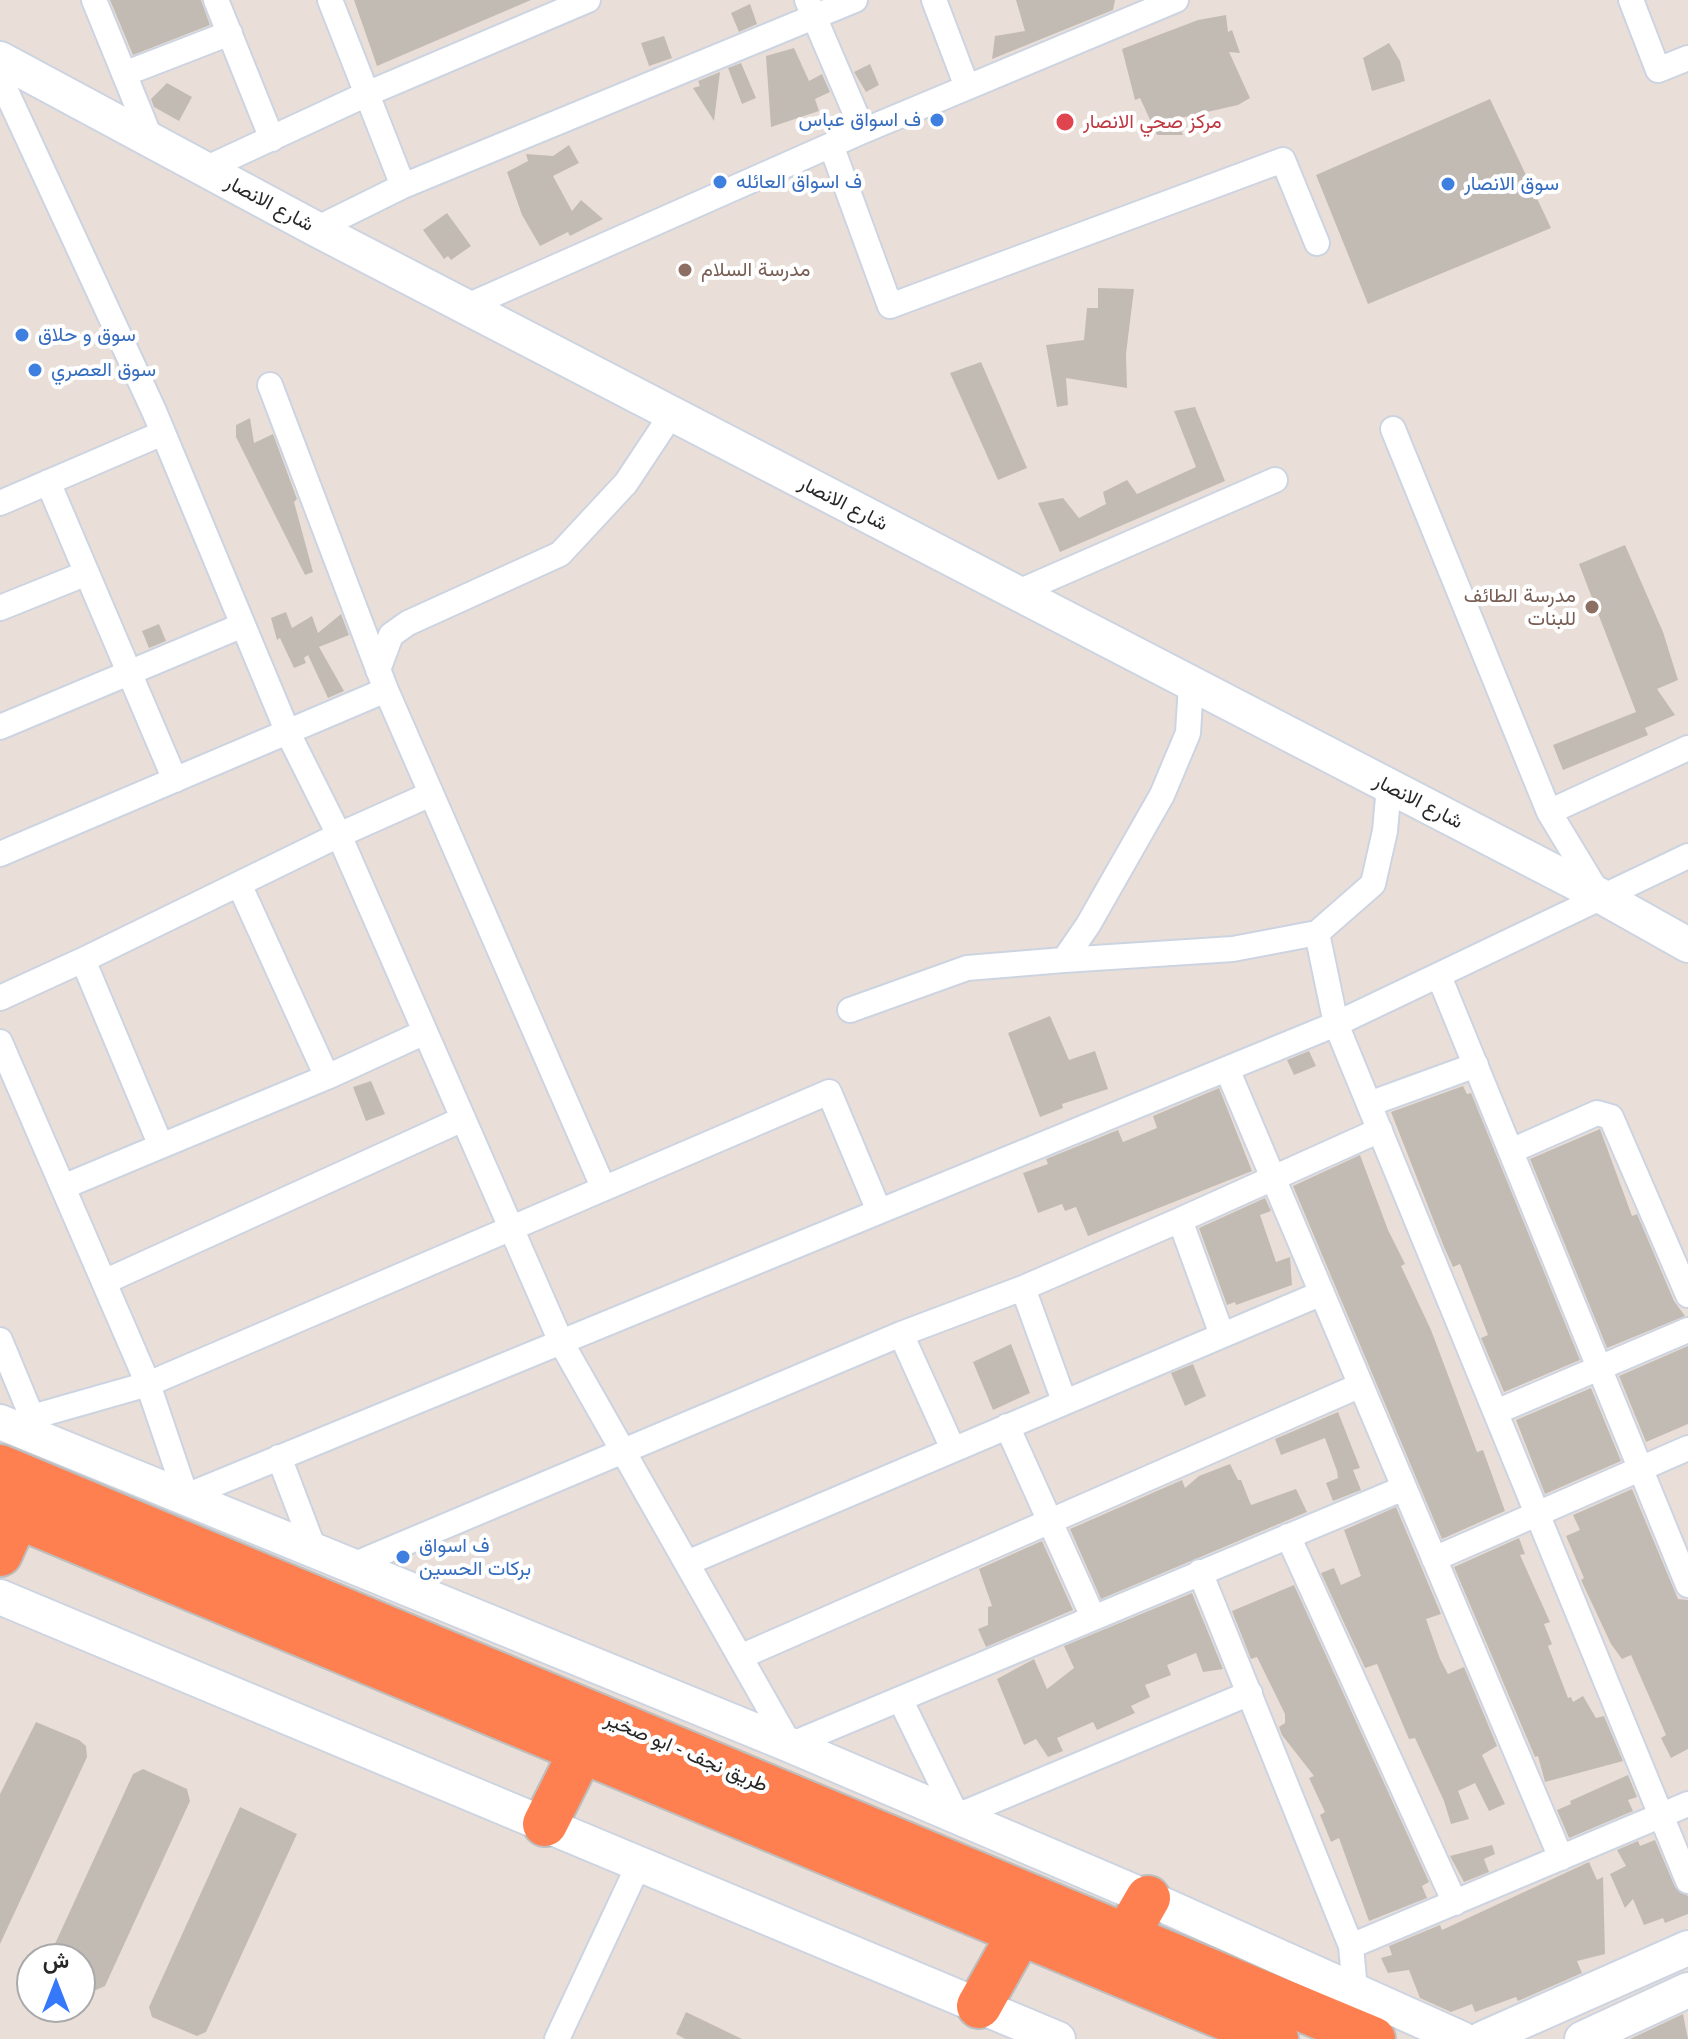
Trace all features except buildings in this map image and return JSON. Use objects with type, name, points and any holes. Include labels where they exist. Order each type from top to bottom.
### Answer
[{"type":"highway","name":"طريق نجف - ابو صخير","points":[[9,1473],[582,1750],[1276,2039]]},
{"type":"highway","name":"طريق نجف - ابو صخير","points":[[9,1473],[1373,2039]]},
{"type":"highway","points":[[545,1824],[582,1750]]},
{"type":"highway","points":[[1126,1936],[1148,1898]]},
{"type":"highway","points":[[979,2006],[1020,1933]]},
{"type":"main road","name":"شارع الانصار","points":[[0,59],[203,170],[1599,895],[1688,945]]},
{"type":"main road","points":[[9,1473],[186,1496],[957,1816],[1462,2039]]},
{"type":"main road","points":[[0,1597],[1058,2039]]},
{"type":"main road","points":[[1482,2039],[1688,1948]]},
{"type":"main road","points":[[1582,2039],[1688,1990]]},
{"type":"street","points":[[94,0],[152,142]]},
{"type":"street","points":[[216,0],[272,139]]},
{"type":"street","points":[[330,0],[403,186]]},
{"type":"street","points":[[203,170],[369,93],[588,0]]},
{"type":"street","points":[[316,229],[403,186],[810,9],[855,0]]},
{"type":"street","points":[[934,0],[967,87]]},
{"type":"street","points":[[465,307],[863,131],[1176,0]]},
{"type":"street","points":[[1631,0],[1658,70],[1688,58]]},
{"type":"street","points":[[810,9],[863,131]]},
{"type":"street","points":[[124,74],[230,33]]},
{"type":"street","points":[[0,78],[163,433],[288,733],[339,835],[561,1342],[790,1745],[1404,1488]]},
{"type":"street","points":[[831,145],[890,306],[1283,160],[1317,243]]},
{"type":"street","points":[[270,385],[382,680],[603,1187]]},
{"type":"street","points":[[0,854],[288,733],[382,680],[391,635],[408,623],[560,554],[626,483],[671,415]]},
{"type":"street","points":[[1393,429],[1549,812],[1599,895]]},
{"type":"street","points":[[0,503],[163,433]]},
{"type":"street","points":[[1016,593],[1275,480]]},
{"type":"street","points":[[48,482],[175,780]]},
{"type":"street","points":[[0,608],[87,573]]},
{"type":"street","points":[[0,727],[243,625]]},
{"type":"street","points":[[1064,960],[1088,925],[1162,795],[1188,733],[1191,684]]},
{"type":"street","points":[[1549,812],[1688,748]]},
{"type":"street","points":[[850,1010],[967,968],[1233,949],[1317,933],[1373,884],[1385,831],[1389,786]]},
{"type":"street","points":[[0,998],[431,794]]},
{"type":"street","points":[[0,1042],[148,1384],[186,1496],[1336,1024],[1599,895],[1688,856]]},
{"type":"street","points":[[239,884],[327,1077]]},
{"type":"street","points":[[1317,933],[1336,1024],[1688,1881]]},
{"type":"street","points":[[83,960],[161,1146]]},
{"type":"street","points":[[1439,976],[1597,1369],[1688,1585]]},
{"type":"street","points":[[63,1187],[327,1077],[425,1032]]},
{"type":"street","points":[[1369,1104],[1476,1065]]},
{"type":"street","points":[[1227,1069],[1561,1858]]},
{"type":"street","points":[[0,1340],[9,1473],[148,1384],[829,1092],[879,1211]]},
{"type":"street","points":[[1511,1151],[1597,1113],[1611,1117],[1688,1295]]},
{"type":"street","points":[[104,1282],[463,1119]]},
{"type":"street","points":[[353,1565],[901,1334],[1023,1288],[1380,1130]]},
{"type":"street","points":[[1180,1220],[1222,1335]]},
{"type":"street","points":[[1023,1288],[1064,1401]]},
{"type":"street","points":[[687,1563],[1322,1293]]},
{"type":"street","points":[[1496,1412],[1688,1330]]},
{"type":"street","points":[[901,1334],[953,1449]]},
{"type":"street","points":[[740,1657],[1361,1385]]},
{"type":"street","points":[[1007,1426],[1093,1617]]},
{"type":"street","points":[[1434,1559],[1688,1448]]},
{"type":"street","points":[[279,1457],[314,1549]]},
{"type":"street","points":[[1288,1536],[1455,1903]]},
{"type":"street","points":[[1200,1572],[1351,1946],[1355,1990]]},
{"type":"street","points":[[900,1699],[957,1816],[1250,1693]]},
{"type":"street","points":[[1351,1946],[1688,1804]]},
{"type":"street","points":[[557,2039],[639,1864]]},
{"type":"place","name":"ف اسواق عباس","points":[[937,120]]},
{"type":"place","name":"مركز صحي الانصار","points":[[1065,122]]},
{"type":"place","name":"ف اسواق العائله","points":[[720,182]]},
{"type":"place","name":"سوق الانصار","points":[[1448,184]]},
{"type":"place","name":"مدرسة السلام","points":[[685,270]]},
{"type":"place","name":"سوق و حلاق","points":[[22,335]]},
{"type":"place","name":"سوق العصري","points":[[35,370]]},
{"type":"place","name":"مدرسة الطائف للبنات","points":[[1592,607]]},
{"type":"place","name":"ف اسواق بركات الحسين","points":[[403,1557]]}]
